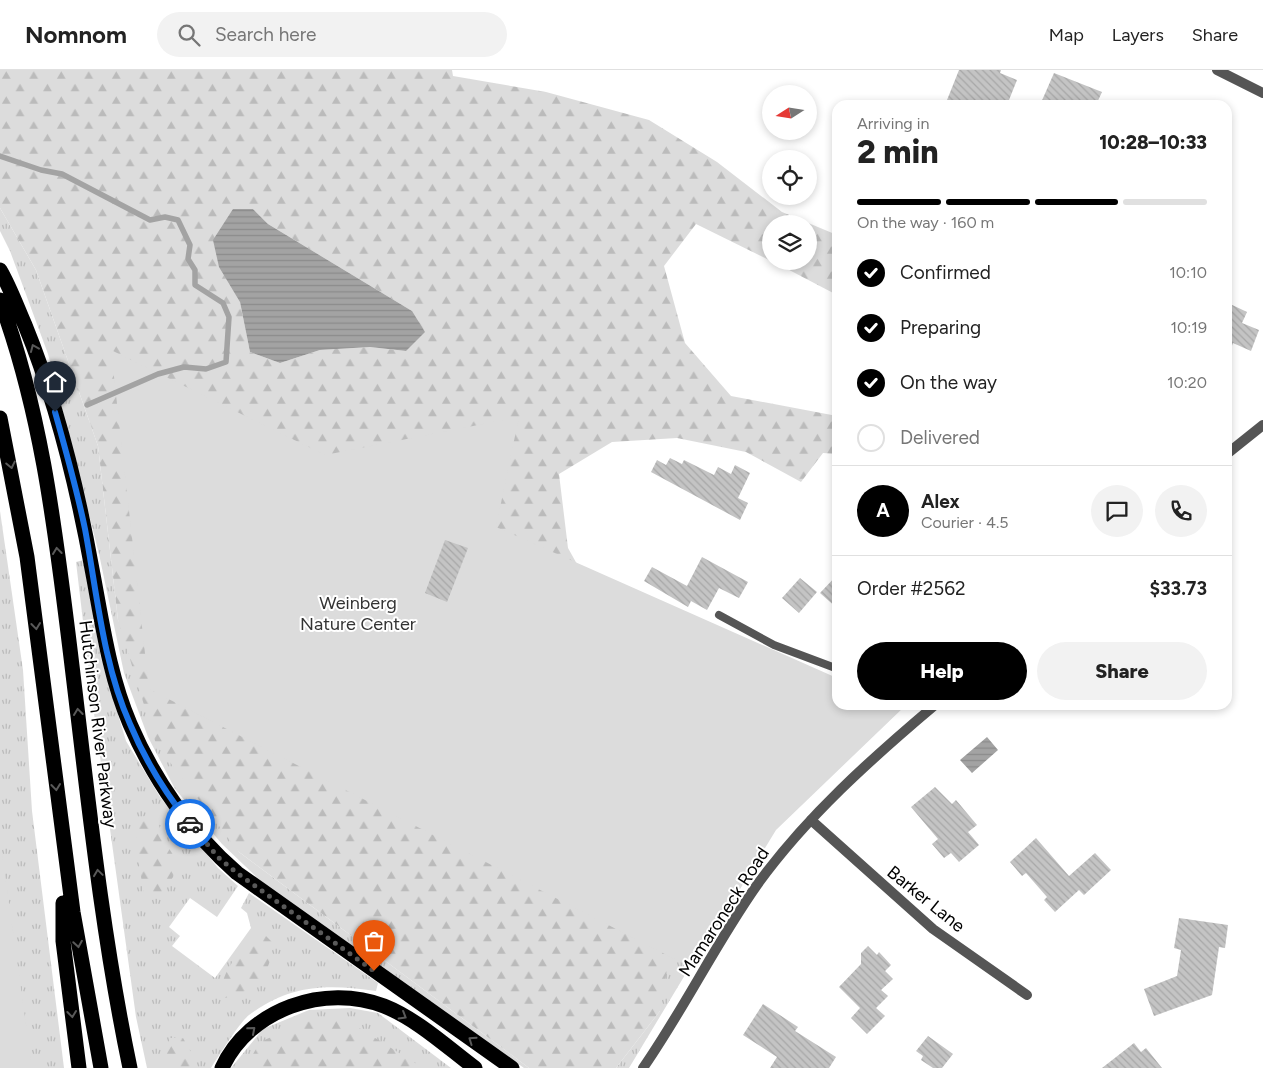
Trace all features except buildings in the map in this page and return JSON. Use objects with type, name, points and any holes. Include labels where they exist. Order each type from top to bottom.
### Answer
[{"type":"highway","points":[[0,270],[39,360],[63,440],[84,526],[110,660],[122,702],[136,739],[162,785],[203,840],[237,873],[512,1068]]},
{"type":"highway","name":"Hutchinson River Parkway","points":[[0,300],[27,386],[48,481],[98,877],[130,1068]]},
{"type":"highway","points":[[0,418],[27,557],[83,976],[101,1068]]},
{"type":"highway","points":[[64,844],[64,941],[79,1068]]},
{"type":"highway","points":[[222,1068],[241,1040],[276,1012],[316,999],[343,997],[370,1001],[399,1013],[475,1068]]},
{"type":"street","points":[[1217,70],[1263,93]]},
{"type":"street","points":[[1232,450],[1263,425]]},
{"type":"street","name":"Mamaroneck Road","points":[[643,1068],[757,886],[787,847],[811,820],[861,771],[928,710]]},
{"type":"street","name":"Barker Lane","points":[[811,820],[933,929],[1027,994]]},
{"type":"lane","points":[[719,615],[774,645],[832,667]]},
{"type":"green space","points":[[0,70],[452,70],[453,76],[546,92],[649,120],[717,162],[762,197],[762,205],[773,205],[789,215],[762,215],[762,257],[696,224],[664,266],[685,343],[731,396],[832,415],[832,454],[823,453],[801,482],[746,452],[677,438],[612,442],[559,474],[568,548],[620,641],[662,899],[669,958],[660,1011],[616,1068],[529,1068],[239,852],[156,744],[118,620],[98,446],[36,270],[0,208]],"holes":[[[253,209],[268,224],[412,311],[406,351],[370,347],[320,350],[280,363],[250,352],[240,302]]]},
{"type":"green space","points":[[0,208],[36,270],[98,446],[118,620],[239,852],[529,1068],[524,1068],[265,885],[222,844],[175,789],[148,737],[124,673],[99,554],[48,354],[10,251],[0,231]]},
{"type":"green space","points":[[817,227],[832,233],[832,292],[789,270],[817,270]]},
{"type":"green space","name":"Weinberg Nature Center","points":[[111,350],[325,455],[519,417],[496,527],[832,676],[832,710],[901,710],[776,830],[692,968],[149,689]]},
{"type":"green space","points":[[0,511],[23,670],[32,811],[64,1068],[0,1068]]},
{"type":"green space","points":[[83,560],[101,658],[126,741],[160,797],[218,868],[238,886],[217,917],[190,898],[169,927],[180,936],[172,946],[215,978],[251,928],[247,913],[241,908],[249,893],[378,983],[376,991],[325,987],[295,992],[280,997],[245,1019],[211,1068],[147,1068],[136,1017],[93,706],[76,562]]},
{"type":"green space","points":[[146,815],[157,818],[163,839],[177,861],[173,877],[159,899],[144,896],[136,844],[139,820]]},
{"type":"green space","points":[[0,839],[32,1068],[0,1068]]},
{"type":"green space","points":[[662,899],[697,955],[629,1068],[616,1068],[660,1011]]},
{"type":"green space","points":[[253,936],[266,936],[273,943],[269,964],[260,980],[253,986],[236,995],[225,998],[223,982],[226,973]]},
{"type":"green space","points":[[350,1008],[378,1013],[451,1068],[231,1068],[263,1029],[309,1010]]},
{"type":"green space","points":[[330,1018],[353,1024],[423,1068],[245,1068],[260,1042],[305,1022]]},
{"type":"green space","points":[[170,1038],[183,1038],[192,1054],[190,1068],[165,1068],[165,1054]]},
{"type":"shaded area","points":[[233,209],[253,209],[268,224],[412,311],[425,332],[406,351],[370,347],[320,350],[280,363],[250,352],[240,302],[219,267],[213,240]]},
{"type":"shaded area","points":[[987,737],[998,750],[972,773],[960,760]]},
{"type":"waterway","points":[[0,156],[41,170],[62,174],[150,220],[165,217],[178,220],[190,245],[188,259],[195,270],[195,285],[223,303],[229,317],[226,362],[206,369],[184,367],[158,374],[87,405]]},
{"type":"way so far","points":[[190,824],[219,858],[237,873],[374,971]]},
{"type":"route","points":[[55,412],[84,526],[110,660],[122,702],[129,723],[150,766],[190,824]]}]
